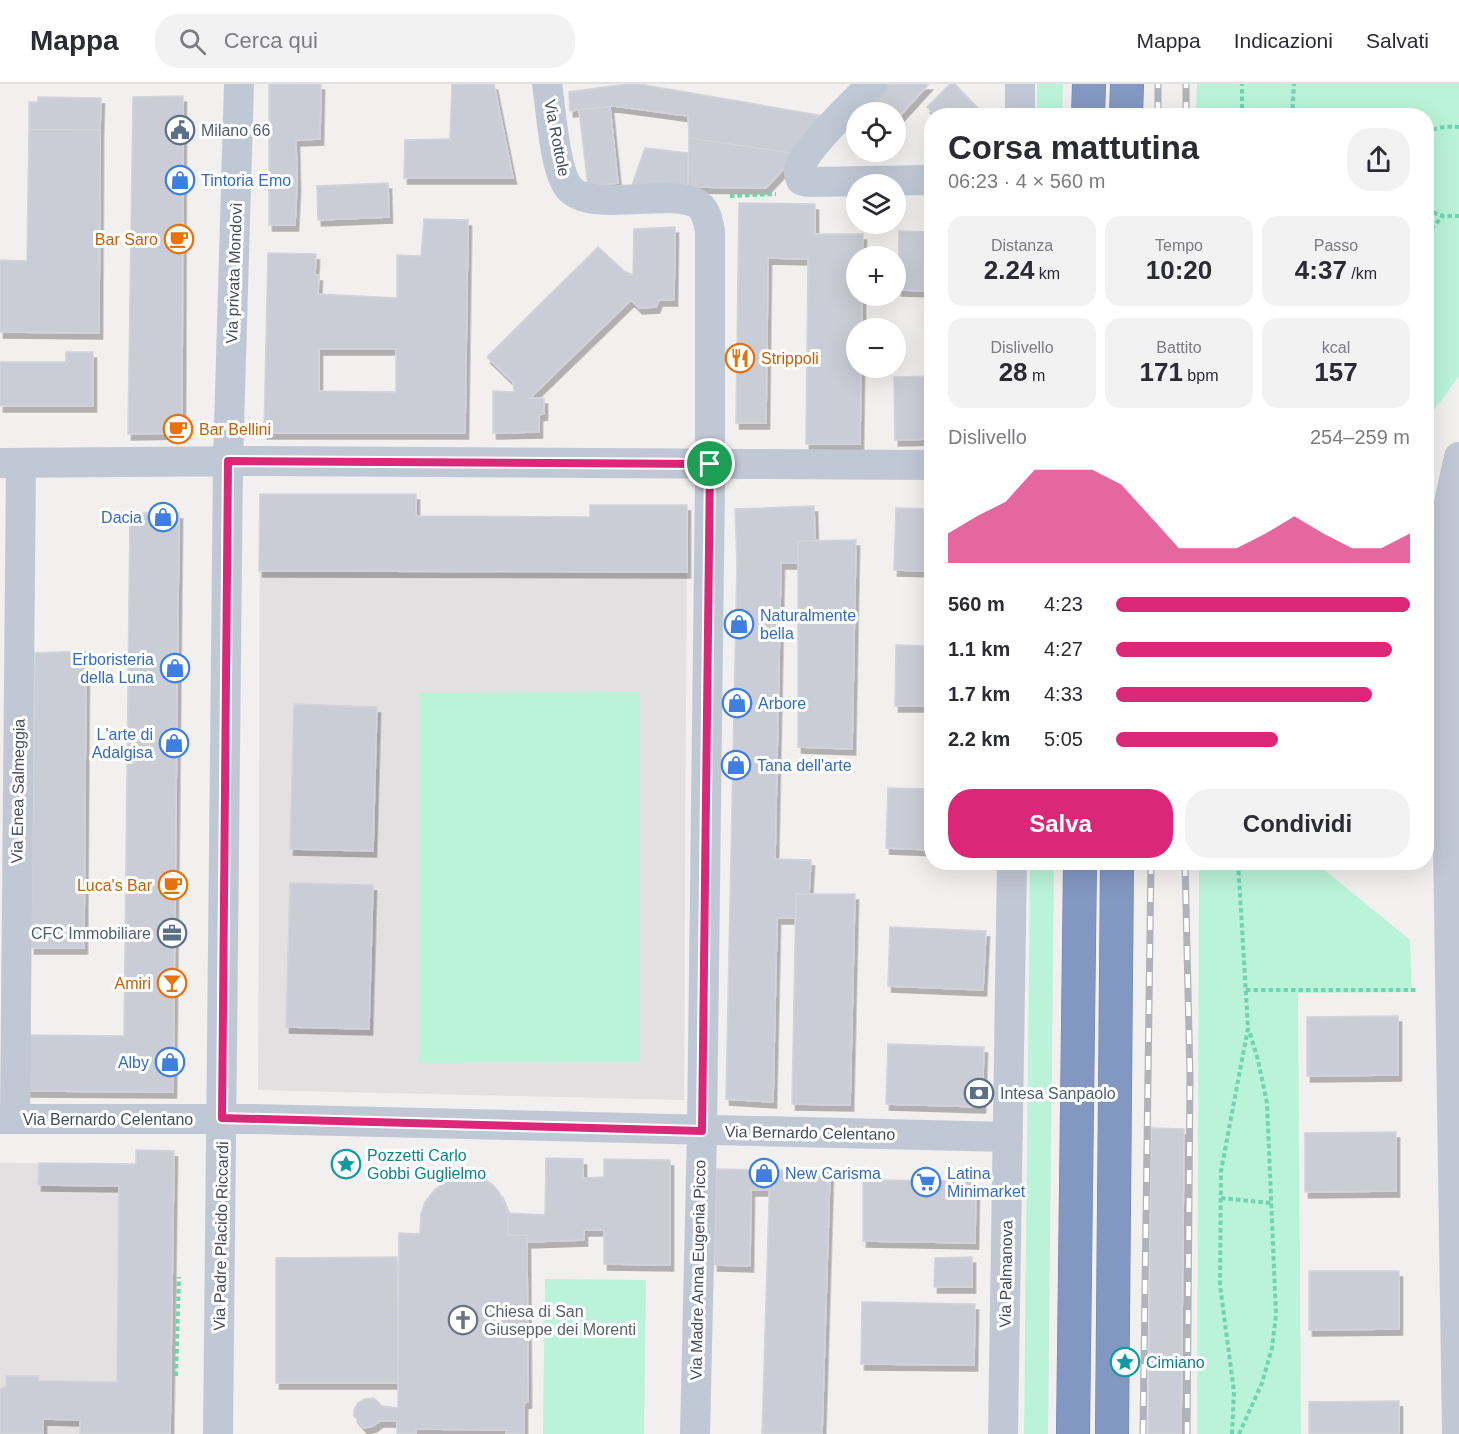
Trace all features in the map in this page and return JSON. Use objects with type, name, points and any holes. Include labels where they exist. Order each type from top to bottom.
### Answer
[{"type":"highway","points":[[1088,108],[1089,84]]},
{"type":"highway","points":[[1126,108],[1127,84]]},
{"type":"highway","points":[[1073,1434],[1080,870]]},
{"type":"highway","points":[[1112,1434],[1117,870]]},
{"type":"street","name":"Via privata Mondovì","points":[[228,461],[239,84]]},
{"type":"street","name":"Via Rottole","points":[[547,84],[560,169],[563,180],[571,190],[596,199],[682,200],[696,203],[702,208]]},
{"type":"street","points":[[872,84],[810,150],[800,167],[801,180],[808,182],[924,180]]},
{"type":"street","points":[[1020,84],[1020,108]]},
{"type":"street","name":"Via Madre Anna Eugenia Picco","points":[[695,1434],[702,1131],[710,464],[710,241],[709,224],[702,208]]},
{"type":"street","points":[[1457,1434],[1457,1283],[1444,579],[1448,507],[1459,457]]},
{"type":"street","points":[[10,463],[228,461],[924,465]]},
{"type":"street","name":"Via Padre Placido Riccardi","points":[[218,1434],[228,461]]},
{"type":"street","name":"Via Enea Salmeggia","points":[[7,1119],[10,463]]},
{"type":"street","name":"Via Palmanova","points":[[1003,1434],[1012,870]]},
{"type":"street","name":"Via Bernardo Celentano","points":[[7,1119],[222,1118],[1008,1137]]},
{"type":"path","points":[[1242,84],[1242,108]]},
{"type":"path","points":[[1292,108],[1294,84]]},
{"type":"path","points":[[1434,129],[1459,127]]},
{"type":"path","points":[[730,196],[788,193],[801,180]]},
{"type":"path","points":[[1434,213],[1443,216],[1459,216]]},
{"type":"path","points":[[1434,226],[1443,216]]},
{"type":"path","points":[[1232,1434],[1234,1392],[1220,1285],[1221,1171],[1248,1028],[1238,870]]},
{"type":"path","points":[[1246,990],[1418,990]]},
{"type":"path","points":[[1239,1434],[1262,1383],[1272,1348],[1276,1315],[1267,1103],[1258,1060],[1248,1028]]},
{"type":"path","points":[[1221,1198],[1271,1203]]},
{"type":"path","points":[[176,1376],[179,1277]]},
{"type":"shaded area","points":[[260,494],[416,494],[416,516],[589,517],[590,505],[687,505],[684,1100],[258,1090]]},
{"type":"shaded area","points":[[136,1150],[174,1151],[170,1434],[0,1434],[0,1163],[135,1164]]},
{"type":"green space","points":[[1037,84],[1063,84],[1062,108],[1037,108]]},
{"type":"green space","points":[[1197,84],[1459,84],[1459,376],[1434,410],[1434,108],[1196,108]]},
{"type":"green space","points":[[640,692],[640,1062],[419,1063],[419,693]]},
{"type":"green space","points":[[1030,870],[1054,870],[1048,1434],[1024,1434]]},
{"type":"green space","points":[[1199,870],[1325,870],[1410,940],[1412,992],[1298,993],[1301,1434],[1197,1434]]},
{"type":"green space","points":[[545,1279],[646,1280],[644,1434],[543,1434]]},
{"type":"building","points":[[269,84],[321,84],[320,139],[296,140],[297,185],[269,186]]},
{"type":"building","points":[[452,84],[494,84],[513,178],[404,178],[405,140],[450,139]]},
{"type":"building","points":[[639,84],[830,117],[798,154],[689,138],[688,116],[614,106],[570,111],[569,92]]},
{"type":"building","points":[[878,84],[929,84],[906,109],[906,102],[866,102]]},
{"type":"building","points":[[950,84],[955,84],[978,108],[928,108]]},
{"type":"building","points":[[183,96],[182,433],[128,434],[133,97]]},
{"type":"building","points":[[38,97],[101,98],[100,130],[29,129],[29,102],[38,102]]},
{"type":"building","points":[[610,107],[618,183],[588,186],[579,110]]},
{"type":"building","points":[[29,129],[100,130],[99,333],[0,332],[0,260],[27,261]]},
{"type":"building","points":[[689,138],[798,154],[766,188],[688,187]]},
{"type":"building","points":[[645,148],[688,153],[688,187],[632,185]]},
{"type":"building","points":[[388,183],[389,217],[318,220],[317,186]]},
{"type":"building","points":[[297,185],[295,225],[269,225],[269,186]]},
{"type":"building","points":[[739,203],[815,204],[815,234],[863,234],[862,246],[846,246],[846,306],[862,306],[862,318],[846,318],[846,378],[861,378],[860,444],[806,444],[808,259],[768,258],[766,423],[736,423]]},
{"type":"building","points":[[424,219],[468,220],[465,433],[264,433],[268,253],[316,254],[315,275],[319,275],[318,294],[397,298],[397,255],[421,256]],"holes":[[[319,349],[396,349],[396,392],[319,391]]]},
{"type":"building","points":[[675,227],[674,300],[659,300],[656,307],[639,308],[631,300],[530,398],[544,398],[544,414],[539,415],[539,432],[493,433],[493,391],[514,392],[513,382],[487,357],[598,247],[624,271],[633,275],[634,229]]},
{"type":"building","points":[[906,231],[924,232],[924,291],[906,290],[906,246],[899,246],[899,234],[906,234]]},
{"type":"building","points":[[66,352],[93,352],[93,406],[0,406],[0,362],[66,362]]},
{"type":"building","points":[[924,376],[924,439],[895,440],[894,378]]},
{"type":"building","points":[[260,494],[416,494],[416,516],[590,517],[590,505],[687,505],[687,572],[259,571]]},
{"type":"building","points":[[814,506],[815,541],[798,541],[798,563],[781,563],[775,859],[811,860],[809,894],[796,894],[796,918],[777,918],[773,1102],[726,1099],[737,564],[735,509]]},
{"type":"building","points":[[896,508],[924,509],[924,571],[894,570]]},
{"type":"building","points":[[130,513],[179,513],[173,1092],[27,1091],[27,1035],[124,1036]]},
{"type":"building","points":[[856,540],[852,749],[798,747],[798,541]]},
{"type":"building","points":[[896,645],[924,646],[924,706],[895,706]]},
{"type":"building","points":[[86,651],[84,948],[31,948],[35,653]]},
{"type":"building","points":[[294,704],[377,707],[373,851],[290,849]]},
{"type":"building","points":[[888,788],[924,789],[924,850],[886,848]]},
{"type":"building","points":[[290,883],[373,885],[369,1029],[286,1027]]},
{"type":"building","points":[[796,894],[855,894],[850,1105],[792,1104]]},
{"type":"building","points":[[890,927],[986,931],[983,990],[888,986]]},
{"type":"building","points":[[1398,1016],[1398,1075],[1307,1076],[1307,1017]]},
{"type":"building","points":[[888,1044],[984,1047],[982,1107],[886,1104]]},
{"type":"building","points":[[1151,1128],[1184,1129],[1181,1434],[1148,1434]]},
{"type":"building","points":[[1396,1132],[1396,1191],[1305,1192],[1305,1133]]},
{"type":"building","points":[[136,1150],[174,1151],[170,1434],[80,1434],[80,1420],[43,1419],[43,1434],[0,1434],[0,1390],[6,1386],[6,1376],[39,1376],[38,1381],[117,1382],[119,1186],[38,1185],[39,1163],[136,1164]]},
{"type":"building","points":[[546,1158],[583,1159],[583,1178],[604,1177],[604,1159],[670,1160],[670,1265],[604,1264],[604,1230],[584,1230],[584,1240],[527,1242],[527,1235],[508,1235],[508,1213],[545,1215]]},
{"type":"building","points":[[716,1169],[770,1170],[769,1190],[751,1190],[750,1266],[714,1265]]},
{"type":"building","points":[[770,1170],[830,1171],[822,1434],[762,1434]]},
{"type":"building","name":"Chiesa di San Giuseppe dei Morenti","points":[[468,1175],[484,1179],[499,1192],[508,1213],[508,1235],[527,1235],[528,1402],[524,1403],[524,1434],[506,1434],[507,1430],[416,1429],[416,1434],[397,1434],[397,1421],[380,1421],[364,1428],[354,1416],[358,1403],[374,1398],[382,1406],[398,1408],[399,1233],[420,1234],[421,1214],[425,1202],[435,1189],[451,1178]]},
{"type":"building","points":[[863,1180],[976,1181],[975,1243],[863,1241]]},
{"type":"building","points":[[397,1257],[398,1383],[276,1383],[276,1258]]},
{"type":"building","points":[[972,1257],[972,1287],[934,1287],[935,1258]]},
{"type":"building","points":[[1309,1271],[1399,1271],[1399,1329],[1309,1330]]},
{"type":"building","points":[[862,1302],[975,1304],[974,1365],[861,1364]]},
{"type":"building","points":[[1399,1401],[1399,1434],[1309,1434],[1309,1402]]},
{"type":"railway","points":[[1158,84],[1158,108]]},
{"type":"railway","points":[[1186,84],[1186,108]]},
{"type":"railway","points":[[1143,1434],[1151,870]]},
{"type":"railway","points":[[1185,870],[1190,1077],[1187,1434]]},
{"type":"place","name":"Milano 66","points":[[180,130]]},
{"type":"place","name":"Tintoria Emo","points":[[180,180]]},
{"type":"place","name":"Bar Saro","points":[[179,239]]},
{"type":"place","name":"Strippoli","points":[[740,358]]},
{"type":"place","name":"Bar Bellini","points":[[178,429]]},
{"type":"place","name":"Dacia","points":[[163,517]]},
{"type":"place","name":"Naturalmente bella","points":[[739,624]]},
{"type":"place","name":"Erboristeria della Luna","points":[[175,668]]},
{"type":"place","name":"Arbore","points":[[737,703]]},
{"type":"place","name":"L'arte di Adalgisa","points":[[174,743]]},
{"type":"place","name":"Tana dell'arte","points":[[736,765]]},
{"type":"place","name":"Luca's Bar","points":[[173,885]]},
{"type":"place","name":"CFC Immobiliare","points":[[172,933]]},
{"type":"place","name":"Amiri","points":[[172,983]]},
{"type":"place","name":"Alby","points":[[170,1062]]},
{"type":"place","name":"Intesa Sanpaolo","points":[[979,1093]]},
{"type":"place","name":"Pozzetti Carlo Gobbi Guglielmo","points":[[346,1164]]},
{"type":"place","name":"New Carisma","points":[[764,1173]]},
{"type":"place","name":"Latina Minimarket","points":[[926,1182]]},
{"type":"place","name":"Chiesa di San Giuseppe dei Morenti","points":[[463,1320]]},
{"type":"place","name":"Cimiano","points":[[1125,1362]]},
{"type":"route","points":[[228,461],[710,464],[702,1131],[222,1118],[228,461]]}]
